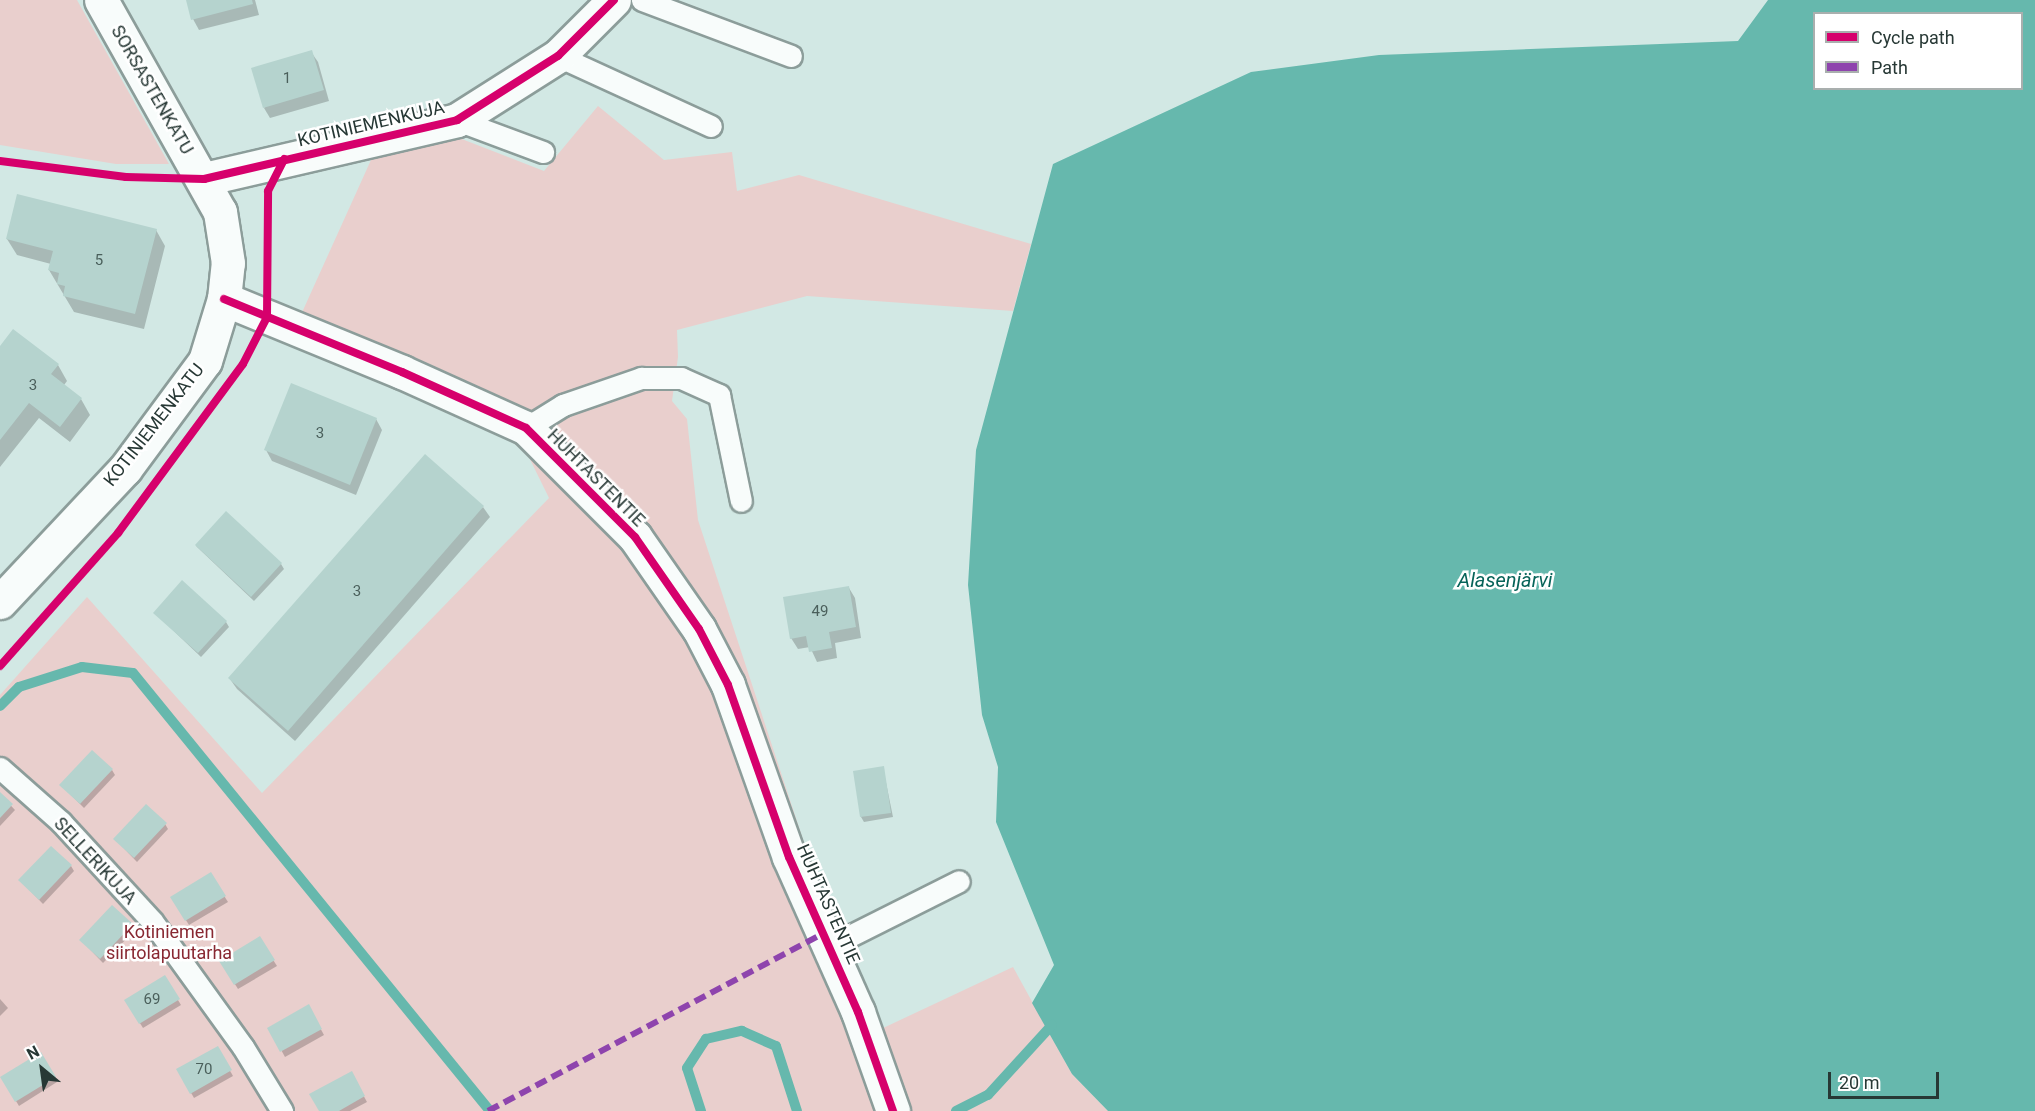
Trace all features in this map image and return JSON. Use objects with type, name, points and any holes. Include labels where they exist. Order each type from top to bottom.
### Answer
[{"type":"street","name":"SORSASTENKATU","points":[[101,0],[204,179]]},
{"type":"street","name":"KOTINIEMENKUJA","points":[[204,179],[457,120],[558,56],[614,0]]},
{"type":"street","name":"KOTINIEMENKATU","points":[[0,602],[125,469],[205,361],[224,299],[228,263],[226,236],[220,212],[204,179]]},
{"type":"street","name":"HUHTASTENTIE","points":[[224,299],[402,372],[526,428],[635,537],[699,629],[728,685],[789,857],[858,1012],[893,1111]]},
{"type":"lane","points":[[642,0],[791,56]]},
{"type":"lane","points":[[558,56],[711,126]]},
{"type":"lane","points":[[457,120],[543,152]]},
{"type":"lane","points":[[526,428],[563,405],[640,378],[681,378],[719,395],[741,501]]},
{"type":"lane","name":"SELLERIKUJA","points":[[0,768],[61,822],[152,921],[237,1038],[282,1111]]},
{"type":"lane","points":[[830,946],[959,881]]},
{"type":"green space","points":[[0,0],[77,0],[169,164],[116,164],[0,145]]},
{"type":"green space","name":"Kotiniemen siirtolapuutarha","points":[[598,106],[664,160],[732,152],[737,191],[799,175],[1031,244],[1013,311],[807,296],[677,330],[678,357],[672,401],[687,419],[698,520],[831,925],[881,1029],[1013,967],[1072,1074],[1108,1111],[0,1111],[0,695],[87,597],[262,793],[549,498],[519,437],[290,339],[385,129],[454,136],[544,171]]},
{"type":"water","name":"Alasenjärvi","points":[[1768,0],[2035,0],[2035,1111],[1108,1111],[1072,1074],[1032,1003],[1054,965],[996,822],[998,767],[982,715],[968,585],[976,450],[1053,164],[1251,72],[1379,55],[1738,41]]},
{"type":"building","points":[[186,0],[252,0],[253,4],[191,20]]},
{"type":"building","points":[[312,50],[324,90],[263,108],[251,68]]},
{"type":"building","points":[[17,194],[157,229],[135,314],[63,296],[65,286],[57,284],[59,273],[48,270],[53,251],[6,239]]},
{"type":"building","points":[[13,329],[59,364],[51,374],[82,398],[60,427],[29,403],[0,440],[0,346]]},
{"type":"building","points":[[291,383],[377,418],[350,485],[264,450]]},
{"type":"building","points":[[425,454],[484,506],[288,731],[228,678]]},
{"type":"building","points":[[226,511],[282,563],[251,597],[195,545]]},
{"type":"building","points":[[182,580],[227,621],[198,653],[153,613]]},
{"type":"building","points":[[849,586],[856,627],[829,632],[832,648],[809,652],[806,636],[790,639],[783,597]]},
{"type":"building","points":[[92,750],[113,769],[80,804],[59,785]]},
{"type":"building","points":[[884,766],[891,813],[860,817],[853,771]]},
{"type":"building","points":[[0,792],[13,804],[0,818]]},
{"type":"building","points":[[146,804],[167,823],[134,858],[113,839]]},
{"type":"building","points":[[51,846],[72,865],[39,900],[18,880]]},
{"type":"building","points":[[211,872],[226,896],[185,921],[170,897]]},
{"type":"building","points":[[112,905],[133,924],[100,959],[79,940]]},
{"type":"building","points":[[260,936],[275,960],[234,985],[219,961]]},
{"type":"building","points":[[165,975],[180,999],[139,1024],[124,1000]]},
{"type":"building","points":[[309,1004],[322,1029],[280,1052],[267,1028]]},
{"type":"building","points":[[218,1046],[232,1070],[190,1094],[176,1069]]},
{"type":"building","points":[[41,1052],[56,1077],[15,1102],[0,1077]]},
{"type":"building","points":[[352,1071],[365,1096],[339,1111],[319,1111],[309,1094]]},
{"type":"waterway","points":[[0,706],[19,687],[82,667],[133,673],[490,1111]]},
{"type":"waterway","points":[[956,1111],[988,1095],[1052,1025]]},
{"type":"waterway","points":[[701,1111],[687,1068],[706,1039],[742,1031],[776,1046],[797,1111]]},
{"type":"marked path","points":[[488,1111],[824,933]]},
{"type":"cycle path","points":[[0,161],[126,177],[204,179],[457,120],[558,56],[614,0]]},
{"type":"cycle path","points":[[0,666],[118,533],[243,364],[267,317],[268,191],[284,159]]},
{"type":"cycle path","points":[[224,299],[402,372],[526,428],[635,537],[699,629],[728,685],[789,857],[858,1012],[893,1111]]}]
